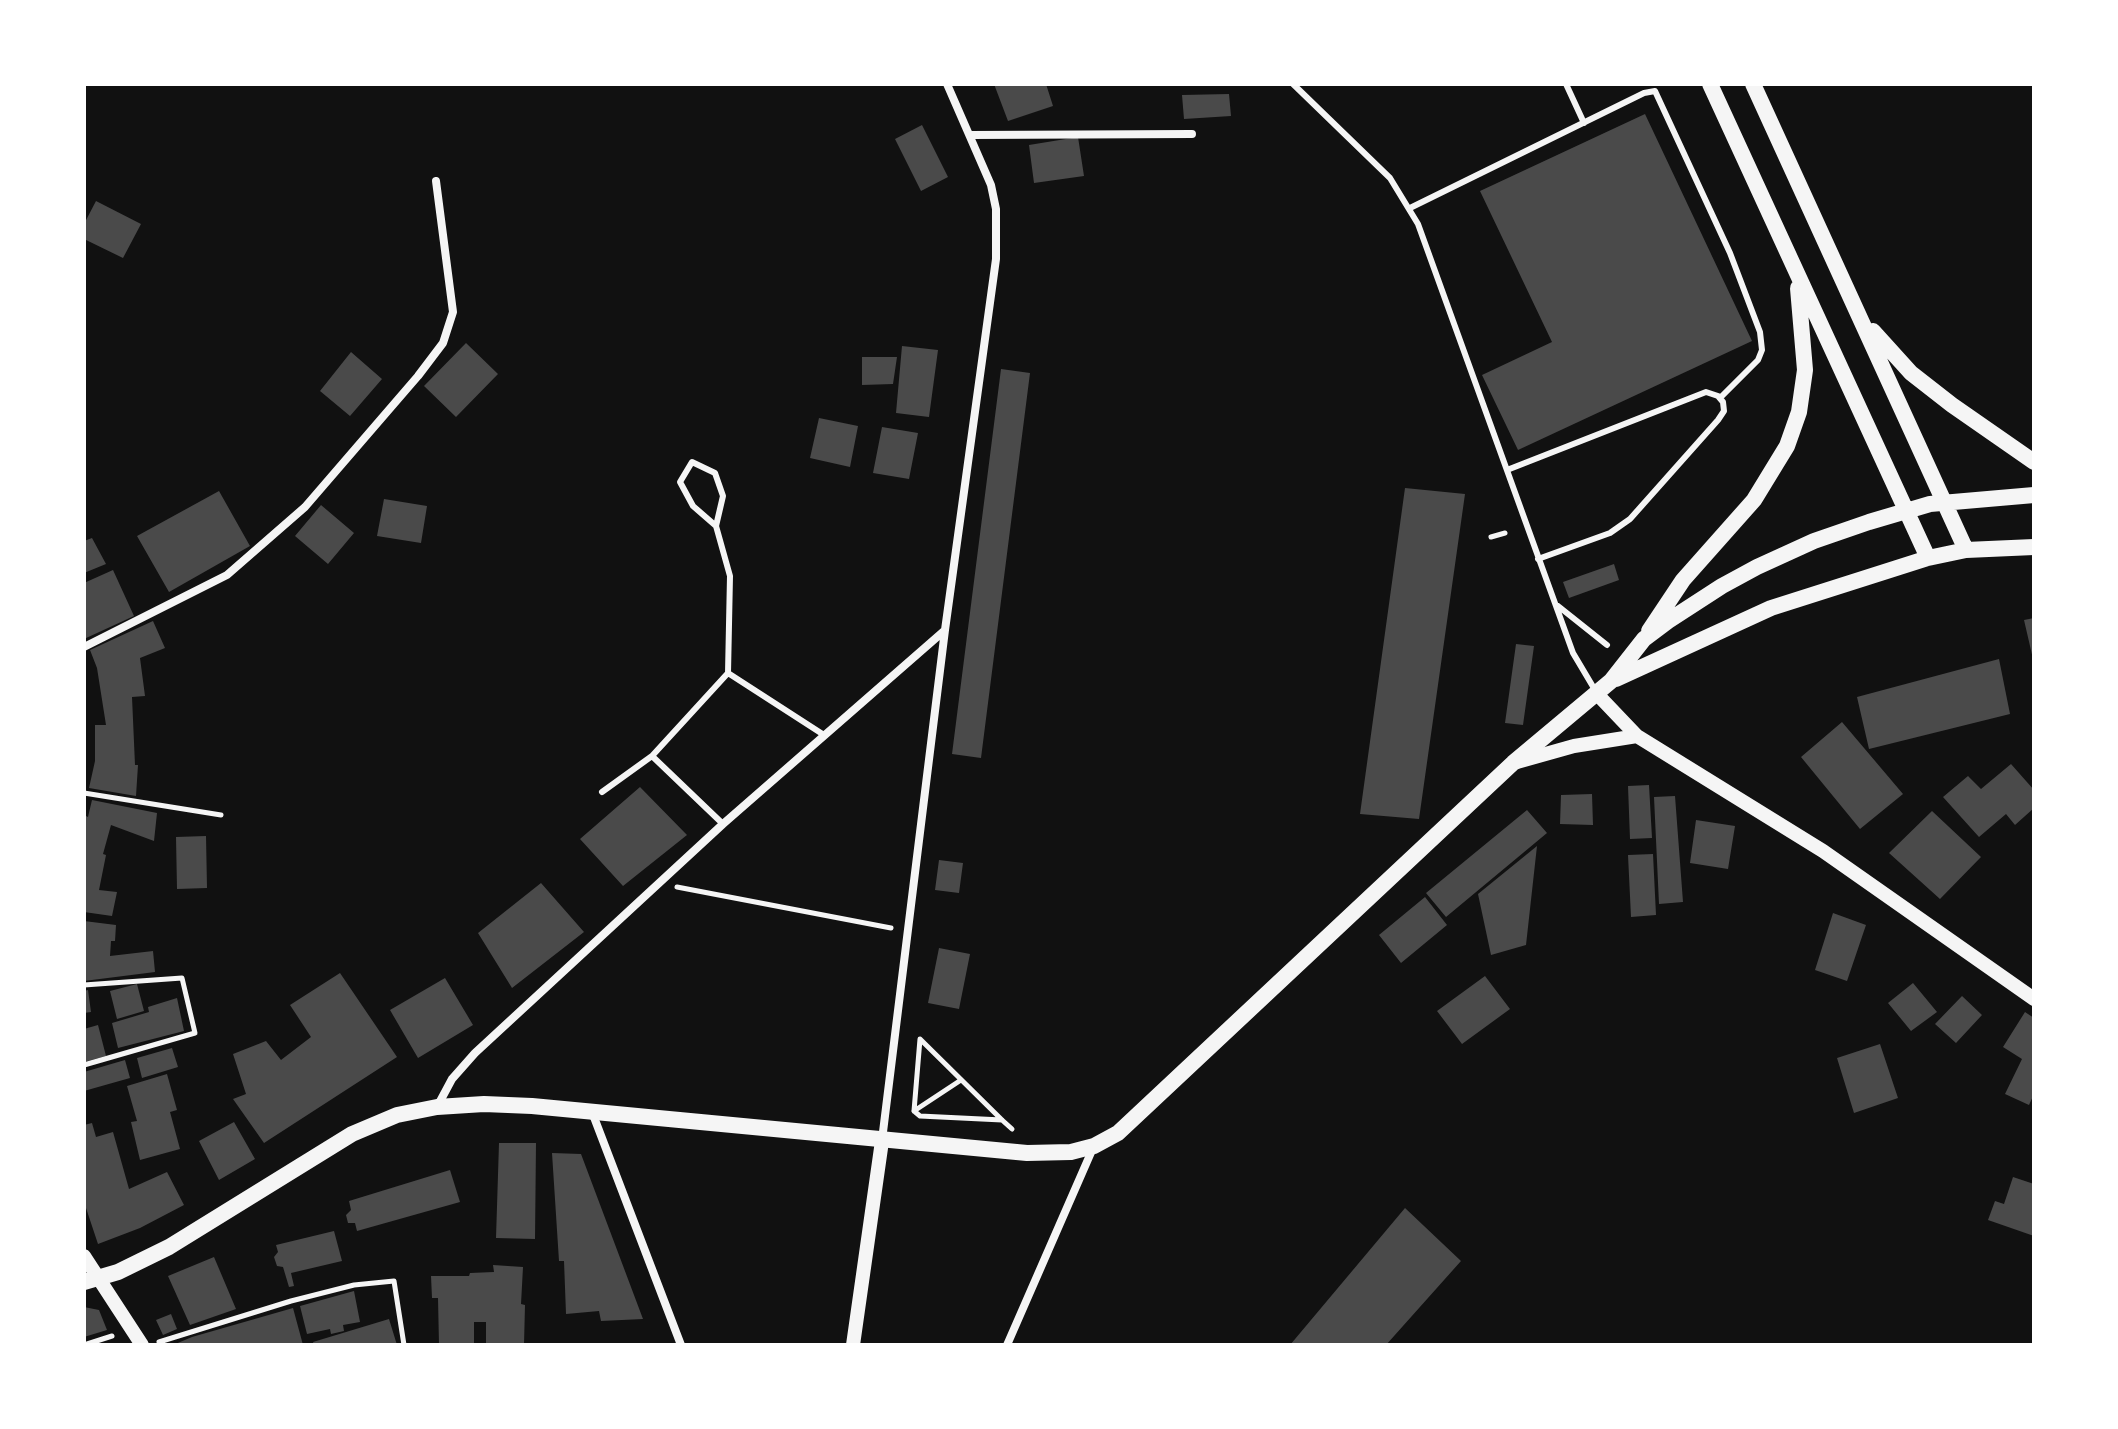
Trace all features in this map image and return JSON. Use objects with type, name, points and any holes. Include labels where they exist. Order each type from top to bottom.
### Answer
[{"type":"main road","points":[[1710,84],[1928,558]]},
{"type":"main road","points":[[1753,84],[1966,550]]},
{"type":"main road","points":[[91,1280],[125,1269],[169,1247],[352,1134],[397,1115],[437,1107],[505,1104],[882,1141],[1040,1153],[1071,1152],[1094,1146],[1118,1133],[1513,763],[1611,681],[1644,639],[1670,596],[1760,491],[1787,446],[1799,412],[1805,370],[1803,321],[1796,271]]},
{"type":"main road","points":[[1860,315],[1911,373],[2034,462]]},
{"type":"main road","points":[[1644,639],[1722,586],[1814,541],[1906,510],[1945,502],[2034,495]]},
{"type":"main road","points":[[1611,681],[1771,608],[1928,558],[1966,550],[2034,547]]},
{"type":"street","points":[[853,1345],[996,259],[996,209],[991,185],[947,84]]},
{"type":"street","points":[[971,135],[1192,134]]},
{"type":"street","points":[[84,647],[227,575],[305,507],[443,343],[453,312],[436,181]]},
{"type":"street","points":[[437,1107],[452,1079],[475,1053],[723,824],[945,630]]},
{"type":"street","points":[[1597,694],[1637,736],[1823,851],[2034,999]]},
{"type":"street","points":[[1513,763],[1574,746],[1637,736]]},
{"type":"street","points":[[592,1112],[681,1345]]},
{"type":"street","points":[[1007,1345],[1094,1146]]},
{"type":"street","points":[[84,1256],[91,1280],[142,1345]]},
{"type":"lane","points":[[1293,84],[1302,87],[1381,168],[1410,208],[1423,236],[1573,653],[1597,694]]},
{"type":"lane","points":[[1566,84],[1584,123]]},
{"type":"lane","points":[[1410,208],[1644,93],[1655,91],[1730,253],[1760,332],[1762,350],[1758,360],[1720,398]]},
{"type":"lane","points":[[1507,470],[1700,394],[1711,392],[1720,398],[1724,408],[1718,420],[1630,519],[1610,533],[1538,559]]},
{"type":"lane","points":[[602,792],[652,756],[728,673],[730,576],[716,526],[723,496],[715,473],[692,462],[680,482],[693,506],[716,526]]},
{"type":"lane","points":[[1555,604],[1607,645]]},
{"type":"lane","points":[[728,673],[824,735]]},
{"type":"lane","points":[[652,756],[723,824]]},
{"type":"path","points":[[1491,537],[1505,533]]},
{"type":"path","points":[[84,793],[221,815]]},
{"type":"path","points":[[659,884],[908,931]]},
{"type":"path","points":[[84,985],[182,978],[195,1033],[84,1065]]},
{"type":"path","points":[[914,1111],[920,1039],[1012,1129]]},
{"type":"path","points":[[914,1111],[961,1080]]},
{"type":"path","points":[[914,1111],[920,1116],[1002,1120]]},
{"type":"path","points":[[149,1345],[291,1301],[354,1285],[394,1281],[404,1345]]},
{"type":"path","points":[[84,1345],[113,1336]]},
{"type":"building","points":[[994,84],[1046,84],[1053,106],[1008,121]]},
{"type":"building","points":[[1229,94],[1231,116],[1184,119],[1182,95]]},
{"type":"building","points":[[1645,114],[1752,341],[1518,450],[1482,375],[1552,342],[1480,191]]},
{"type":"building","points":[[922,125],[948,177],[921,191],[895,139]]},
{"type":"building","points":[[1078,137],[1084,176],[1034,183],[1029,145]]},
{"type":"building","points":[[96,201],[141,224],[123,258],[84,239],[84,224]]},
{"type":"building","points":[[466,343],[498,374],[456,417],[424,386]]},
{"type":"building","points":[[902,346],[938,350],[929,417],[896,413]]},
{"type":"building","points":[[351,352],[382,379],[350,416],[320,391]]},
{"type":"building","points":[[862,357],[897,357],[893,384],[862,385]]},
{"type":"building","points":[[1001,369],[1030,373],[981,758],[952,754]]},
{"type":"building","points":[[819,418],[858,426],[850,467],[810,458]]},
{"type":"building","points":[[882,427],[918,433],[909,479],[873,473]]},
{"type":"building","points":[[1405,488],[1465,494],[1419,819],[1360,814]]},
{"type":"building","points":[[219,491],[250,546],[169,592],[137,536]]},
{"type":"building","points":[[384,499],[427,506],[421,543],[377,536]]},
{"type":"building","points":[[321,505],[354,533],[328,564],[295,536]]},
{"type":"building","points":[[92,538],[106,564],[84,573],[84,541]]},
{"type":"building","points":[[1614,564],[1619,580],[1569,598],[1563,582]]},
{"type":"building","points":[[113,570],[134,616],[84,639],[84,583]]},
{"type":"building","points":[[2034,618],[2034,658],[2033,659],[2024,620]]},
{"type":"building","points":[[153,621],[165,648],[140,658],[145,696],[132,697],[135,765],[138,765],[136,796],[89,788],[95,761],[95,725],[106,725],[97,668],[90,650]]},
{"type":"building","points":[[1516,644],[1534,646],[1523,725],[1505,723]]},
{"type":"building","points":[[1999,659],[2010,714],[1869,749],[1857,697]]},
{"type":"building","points":[[1842,722],[1903,794],[1860,829],[1801,757]]},
{"type":"building","points":[[2011,764],[2034,790],[2034,808],[2015,825],[2006,814],[1979,837],[1943,797],[1968,776],[1981,789]]},
{"type":"building","points":[[1649,785],[1652,838],[1630,839],[1628,786]]},
{"type":"building","points":[[640,787],[687,835],[623,886],[580,839]]},
{"type":"building","points":[[1592,794],[1593,825],[1560,824],[1561,795]]},
{"type":"building","points":[[1675,796],[1683,902],[1659,904],[1654,797]]},
{"type":"building","points":[[92,800],[157,813],[154,841],[111,825],[103,854],[106,855],[99,890],[117,892],[112,916],[84,912],[84,815],[88,817]]},
{"type":"building","points":[[1527,810],[1547,833],[1446,917],[1426,893]]},
{"type":"building","points":[[1932,811],[1981,857],[1940,899],[1889,853]]},
{"type":"building","points":[[1696,820],[1735,826],[1728,869],[1690,863]]},
{"type":"building","points":[[206,836],[207,888],[177,889],[176,837]]},
{"type":"building","points":[[1537,846],[1526,945],[1491,955],[1478,894]]},
{"type":"building","points":[[1653,854],[1656,915],[1631,917],[1628,855]]},
{"type":"building","points":[[939,860],[963,863],[959,893],[935,890]]},
{"type":"building","points":[[541,883],[584,932],[512,988],[478,933]]},
{"type":"building","points":[[1425,897],[1447,925],[1401,963],[1379,935]]},
{"type":"building","points":[[1833,913],[1866,925],[1847,981],[1815,970]]},
{"type":"building","points":[[84,921],[116,925],[110,956],[153,951],[155,972],[84,981]]},
{"type":"building","points":[[939,948],[970,954],[959,1009],[928,1003]]},
{"type":"building","points":[[340,973],[397,1057],[264,1143],[233,1099],[246,1094],[233,1054],[266,1041],[281,1060],[311,1037],[290,1005]]},
{"type":"building","points":[[1485,976],[1510,1009],[1462,1044],[1437,1011]]},
{"type":"building","points":[[445,978],[473,1025],[418,1058],[390,1010]]},
{"type":"building","points":[[1913,983],[1937,1012],[1911,1031],[1888,1003]]},
{"type":"building","points":[[137,984],[144,1011],[117,1019],[110,991]]},
{"type":"building","points":[[88,990],[91,1012],[84,1013],[84,991]]},
{"type":"building","points":[[1962,996],[1982,1015],[1956,1043],[1935,1024]]},
{"type":"building","points":[[177,998],[184,1031],[118,1048],[112,1023],[149,1012],[148,1007]]},
{"type":"building","points":[[2025,1012],[2034,1018],[2034,1094],[2029,1105],[2005,1094],[2022,1059],[2003,1047]]},
{"type":"building","points":[[98,1025],[106,1056],[84,1062],[84,1029]]},
{"type":"building","points":[[1880,1044],[1898,1098],[1854,1113],[1837,1058]]},
{"type":"building","points":[[172,1048],[178,1067],[142,1078],[137,1058]]},
{"type":"building","points":[[125,1060],[130,1078],[84,1091],[84,1072]]},
{"type":"building","points":[[167,1074],[177,1110],[170,1112],[180,1149],[140,1160],[131,1122],[137,1121],[127,1086]]},
{"type":"building","points":[[234,1122],[255,1159],[219,1180],[199,1141]]},
{"type":"building","points":[[92,1123],[96,1137],[113,1132],[129,1189],[167,1172],[184,1205],[140,1228],[98,1244],[84,1202],[84,1125]]},
{"type":"building","points":[[499,1143],[536,1143],[535,1239],[496,1238]]},
{"type":"building","points":[[552,1153],[581,1154],[643,1319],[601,1321],[599,1311],[566,1314],[564,1261],[559,1261]]},
{"type":"building","points":[[450,1170],[460,1202],[357,1231],[355,1223],[348,1223],[346,1215],[351,1210],[349,1201]]},
{"type":"building","points":[[2013,1177],[2034,1184],[2034,1236],[1988,1220],[1995,1201],[2004,1204]]},
{"type":"building","points":[[1405,1208],[1461,1261],[1386,1345],[1290,1345]]},
{"type":"building","points":[[334,1231],[342,1261],[291,1273],[294,1286],[289,1287],[283,1267],[277,1266],[274,1257],[278,1252],[276,1245]]},
{"type":"building","points":[[214,1257],[236,1309],[190,1325],[168,1276]]},
{"type":"building","points":[[493,1265],[523,1267],[521,1304],[525,1305],[524,1345],[486,1345],[486,1322],[474,1322],[474,1345],[439,1345],[438,1298],[432,1298],[431,1276],[469,1276],[470,1273],[494,1272]]},
{"type":"building","points":[[354,1291],[360,1322],[343,1325],[344,1331],[331,1334],[330,1329],[307,1334],[300,1306]]},
{"type":"building","points":[[84,1307],[99,1310],[107,1330],[84,1337]]},
{"type":"building","points":[[293,1308],[303,1345],[173,1345],[192,1337]]},
{"type":"building","points":[[171,1314],[177,1329],[163,1335],[156,1320]]},
{"type":"building","points":[[389,1319],[397,1345],[314,1345],[313,1342]]}]
